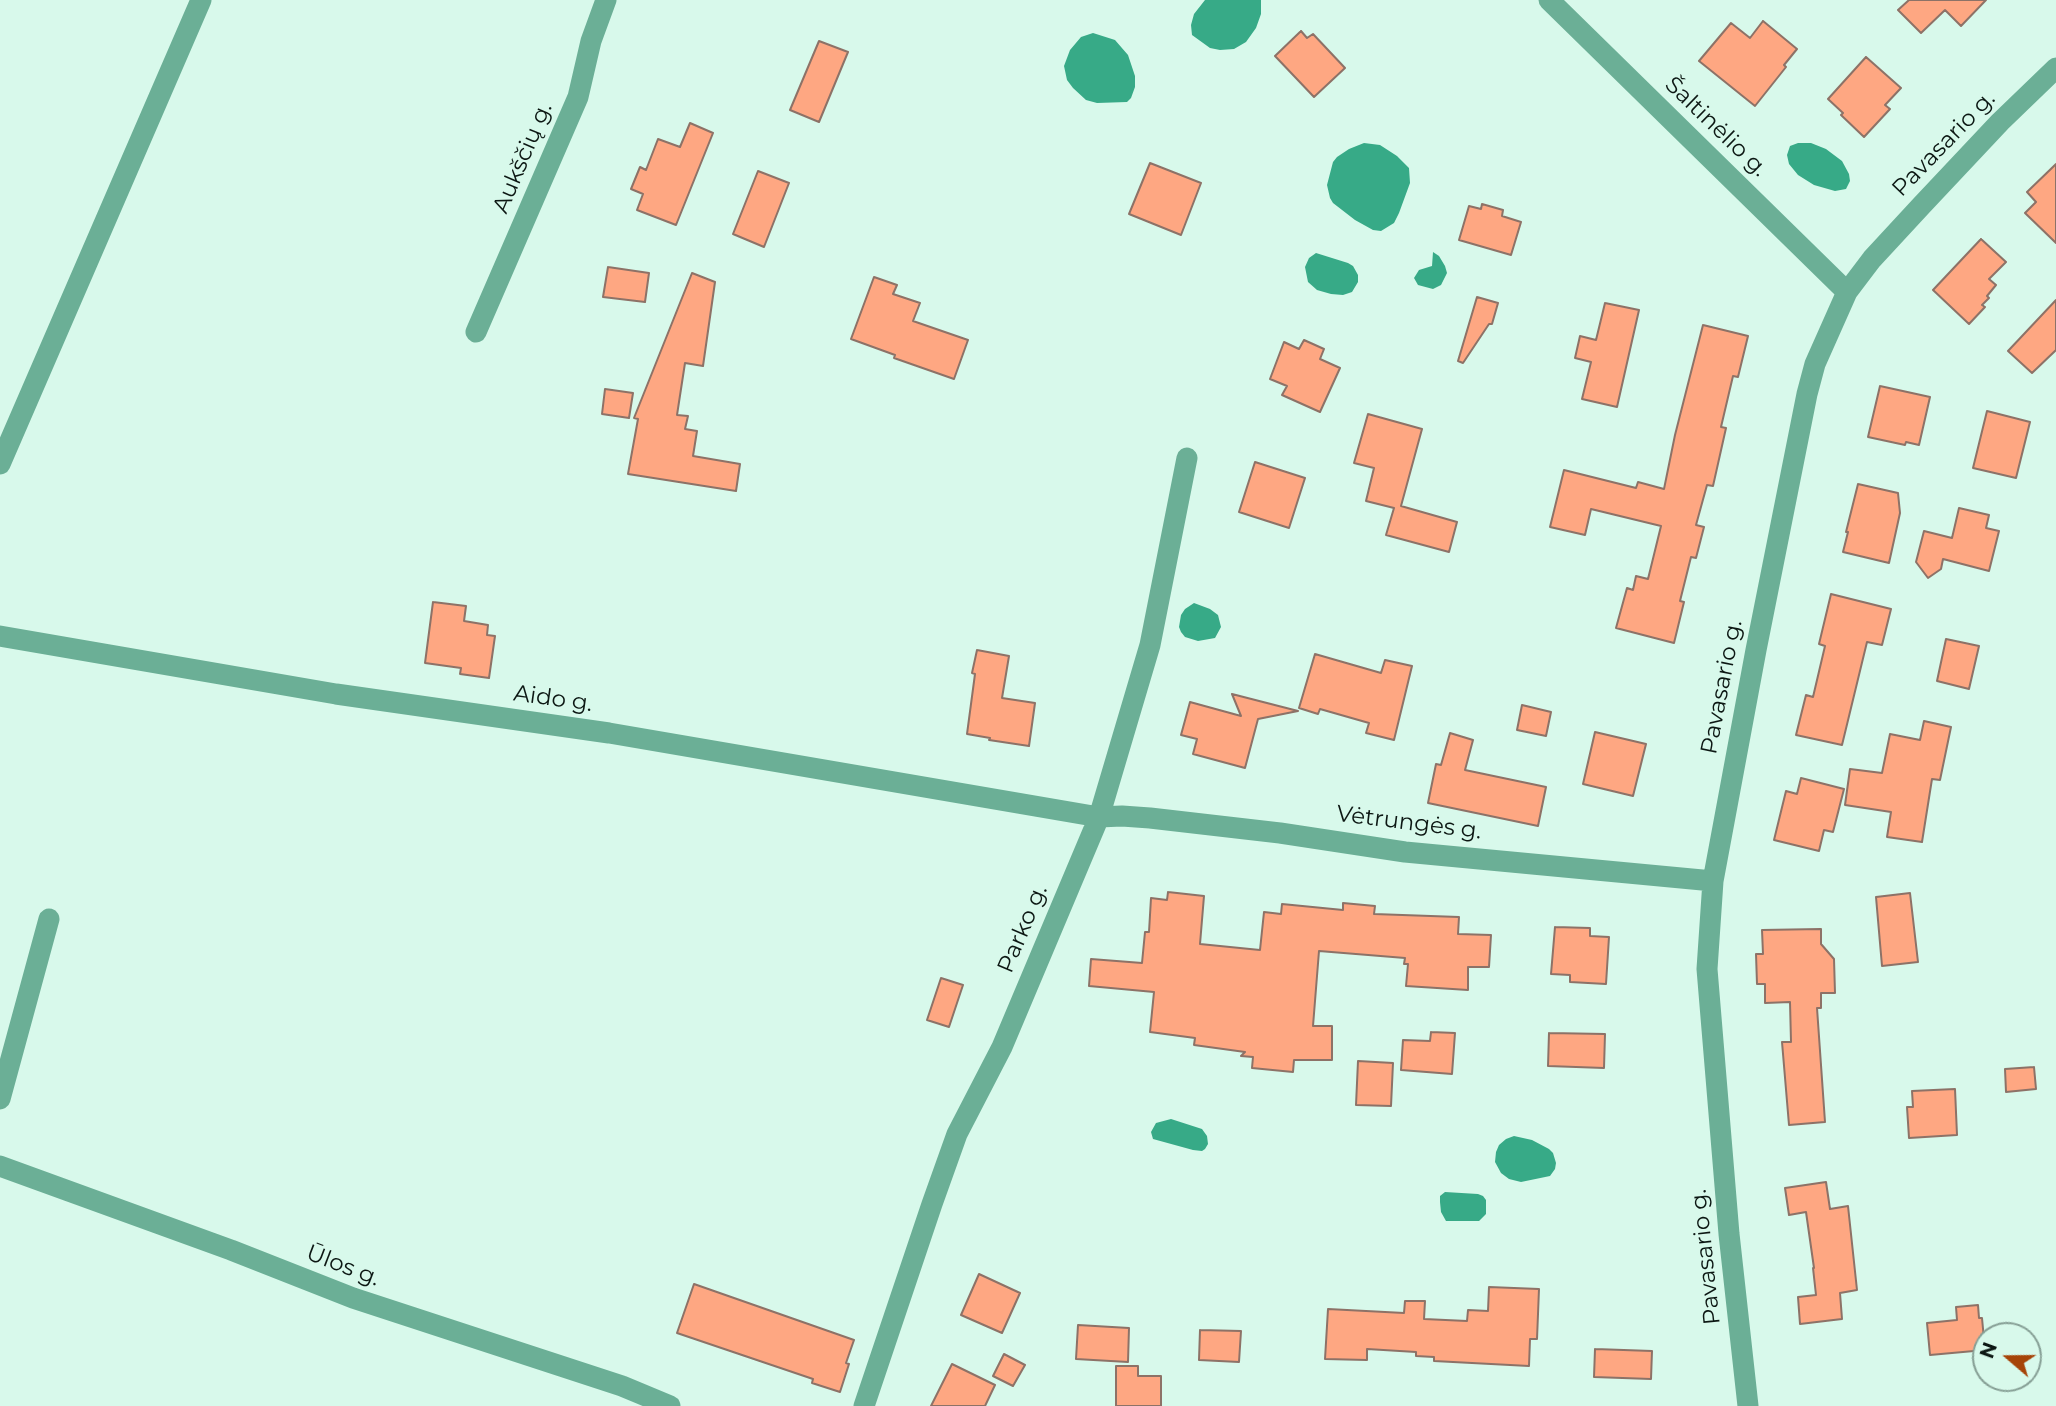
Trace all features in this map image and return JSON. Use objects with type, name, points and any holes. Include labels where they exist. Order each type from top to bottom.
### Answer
[{"type":"street","points":[[0,464],[201,0]]},
{"type":"street","name":"Aukščių g.","points":[[476,332],[578,97],[606,0]]},
{"type":"street","name":"Šaltinėlio g.","points":[[1549,0],[1847,292]]},
{"type":"street","name":"Pavasario g.","points":[[1748,1406],[1729,1234],[1707,968],[1713,881],[1807,394],[1815,364],[1847,292],[1872,259],[1992,130],[2056,68]]},
{"type":"street","name":"Parko g.","points":[[864,1406],[957,1134],[1002,1047],[1099,817],[1150,645],[1186,458]]},
{"type":"street","name":"Aido g.","points":[[0,636],[335,694],[608,733],[1099,817]]},
{"type":"street","name":"Vėtrungės g.","points":[[1099,817],[1150,818],[1280,833],[1405,852],[1713,881]]},
{"type":"street","points":[[0,1099],[49,919]]},
{"type":"street","name":"Ūlos g.","points":[[0,1166],[231,1250],[353,1298],[622,1386],[670,1406]]},
{"type":"shaded area","points":[[1205,0],[1261,0],[1261,14],[1256,28],[1246,42],[1234,49],[1220,50],[1210,48],[1192,35],[1194,14]]},
{"type":"shaded area","points":[[1093,33],[1115,40],[1128,55],[1135,76],[1135,87],[1127,102],[1097,103],[1086,100],[1067,80],[1064,66],[1070,50],[1081,37]]},
{"type":"shaded area","points":[[1364,143],[1380,145],[1409,168],[1410,183],[1399,213],[1394,223],[1381,231],[1373,230],[1355,220],[1333,203],[1327,185],[1337,157]]},
{"type":"shaded area","points":[[1811,143],[1826,149],[1842,161],[1850,181],[1846,189],[1835,191],[1814,185],[1798,175],[1789,164],[1787,155],[1790,146]]},
{"type":"shaded area","points":[[1433,252],[1439,256],[1447,273],[1441,285],[1433,289],[1418,285],[1414,278],[1419,270],[1432,266]]},
{"type":"shaded area","points":[[1316,253],[1353,266],[1358,282],[1352,292],[1343,295],[1331,294],[1317,290],[1308,282],[1305,267],[1309,258]]},
{"type":"shaded area","points":[[1194,603],[1218,615],[1221,627],[1215,638],[1198,641],[1185,637],[1181,632],[1181,615]]},
{"type":"shaded area","points":[[1171,1119],[1202,1129],[1207,1136],[1208,1144],[1205,1149],[1193,1150],[1153,1139],[1151,1132],[1156,1123]]},
{"type":"shaded area","points":[[1514,1136],[1532,1140],[1553,1153],[1556,1163],[1550,1176],[1521,1182],[1509,1179],[1501,1173],[1495,1162],[1496,1152],[1499,1145]]},
{"type":"shaded area","points":[[1445,1192],[1483,1196],[1486,1200],[1486,1214],[1479,1221],[1446,1221],[1440,1202],[1440,1196]]},
{"type":"building","points":[[1909,0],[1986,0],[1961,26],[1945,10],[1921,33],[1898,10]]},
{"type":"building","points":[[1763,21],[1797,49],[1755,106],[1699,61],[1731,23],[1750,38]]},
{"type":"building","points":[[1301,31],[1307,38],[1313,34],[1345,68],[1314,97],[1275,56]]},
{"type":"building","points":[[819,41],[848,52],[819,122],[790,110]]},
{"type":"building","points":[[1866,57],[1901,88],[1885,105],[1890,109],[1864,137],[1828,99]]},
{"type":"building","points":[[690,123],[713,133],[676,225],[637,210],[643,194],[631,189],[640,167],[646,170],[658,139],[680,147]]},
{"type":"building","points":[[1150,163],[1201,183],[1181,235],[1129,214]]},
{"type":"building","points":[[2056,164],[2056,243],[2025,213],[2036,202],[2027,192]]},
{"type":"building","points":[[758,171],[789,183],[764,247],[733,234]]},
{"type":"building","points":[[1482,204],[1503,210],[1502,216],[1521,222],[1511,255],[1459,240],[1469,206],[1481,209]]},
{"type":"building","points":[[1981,239],[2006,262],[1989,279],[1996,285],[1982,305],[1985,307],[1969,324],[1933,290]]},
{"type":"building","points":[[608,267],[649,273],[645,302],[603,297]]},
{"type":"building","points":[[692,273],[715,282],[703,366],[685,363],[677,415],[688,416],[685,429],[697,431],[693,456],[740,464],[736,491],[628,474],[638,419],[634,418]]},
{"type":"building","points":[[874,277],[897,285],[893,294],[920,303],[913,321],[968,340],[954,379],[894,358],[895,355],[851,339]]},
{"type":"building","points":[[1477,297],[1498,303],[1492,324],[1489,324],[1463,363],[1458,361]]},
{"type":"building","points":[[2056,300],[2056,350],[2032,373],[2008,351]]},
{"type":"building","points":[[1605,303],[1639,310],[1617,407],[1582,399],[1591,362],[1575,358],[1580,336],[1596,340]]},
{"type":"building","points":[[1703,325],[1748,336],[1738,377],[1733,376],[1721,427],[1726,428],[1713,486],[1707,485],[1696,525],[1704,527],[1696,558],[1691,557],[1680,601],[1684,602],[1674,643],[1616,628],[1627,588],[1633,590],[1636,576],[1648,579],[1661,526],[1591,509],[1585,535],[1550,527],[1564,470],[1636,488],[1638,482],[1664,489]]},
{"type":"building","points":[[1304,340],[1324,349],[1320,359],[1340,368],[1320,412],[1282,395],[1287,386],[1270,379],[1284,342],[1299,349]]},
{"type":"building","points":[[1880,386],[1930,397],[1919,445],[1906,442],[1905,445],[1868,437]]},
{"type":"building","points":[[605,389],[633,393],[629,418],[602,414]]},
{"type":"building","points":[[1987,411],[2030,422],[2016,478],[1973,468]]},
{"type":"building","points":[[1368,414],[1422,429],[1401,506],[1457,522],[1449,552],[1386,535],[1394,508],[1366,501],[1374,468],[1354,463]]},
{"type":"building","points":[[1255,462],[1305,478],[1289,528],[1239,512]]},
{"type":"building","points":[[1858,484],[1898,493],[1900,513],[1889,563],[1843,552]]},
{"type":"building","points":[[1959,508],[1989,515],[1986,528],[1999,531],[1989,571],[1943,559],[1941,569],[1928,578],[1916,562],[1924,531],[1952,538]]},
{"type":"building","points":[[1831,594],[1891,609],[1882,645],[1867,642],[1842,745],[1796,735],[1806,695],[1813,697],[1825,646],[1819,644]]},
{"type":"building","points":[[433,602],[466,606],[464,621],[488,625],[487,635],[495,636],[489,678],[460,674],[461,668],[425,663]]},
{"type":"building","points":[[1946,639],[1979,646],[1969,689],[1937,681]]},
{"type":"building","points":[[977,650],[1009,656],[1002,698],[1035,703],[1029,746],[967,734],[975,674],[972,673]]},
{"type":"building","points":[[1315,654],[1381,673],[1385,660],[1412,666],[1394,740],[1366,733],[1369,723],[1320,709],[1318,714],[1299,708]]},
{"type":"building","points":[[1232,694],[1298,711],[1258,719],[1245,768],[1193,754],[1197,739],[1181,735],[1190,702],[1241,716]]},
{"type":"building","points":[[1522,705],[1551,712],[1546,736],[1517,730]]},
{"type":"building","points":[[1924,721],[1951,727],[1940,780],[1932,779],[1922,842],[1887,837],[1891,812],[1845,805],[1850,769],[1882,773],[1890,734],[1920,740]]},
{"type":"building","points":[[1595,732],[1646,744],[1633,796],[1583,784]]},
{"type":"building","points":[[1450,733],[1473,740],[1465,770],[1546,787],[1538,826],[1428,803],[1436,764],[1441,765]]},
{"type":"building","points":[[1801,778],[1844,789],[1833,832],[1824,830],[1819,851],[1774,840],[1786,791],[1797,794]]},
{"type":"building","points":[[1168,892],[1204,896],[1200,944],[1260,950],[1264,912],[1281,914],[1282,904],[1343,910],[1343,903],[1375,906],[1374,914],[1459,917],[1458,934],[1491,935],[1489,967],[1468,967],[1468,990],[1406,986],[1408,964],[1404,964],[1405,958],[1319,951],[1313,1026],[1332,1026],[1332,1060],[1294,1060],[1293,1072],[1252,1068],[1253,1057],[1241,1056],[1245,1052],[1194,1045],[1195,1038],[1150,1032],[1154,992],[1089,986],[1091,959],[1142,963],[1145,932],[1149,932],[1151,898],[1167,900]]},
{"type":"building","points":[[1910,893],[1918,962],[1882,966],[1876,897]]},
{"type":"building","points":[[1555,927],[1590,928],[1590,936],[1609,937],[1606,984],[1570,982],[1570,975],[1551,974]]},
{"type":"building","points":[[1821,929],[1821,944],[1834,959],[1835,993],[1821,993],[1821,1008],[1817,1008],[1825,1122],[1789,1125],[1782,1042],[1791,1042],[1790,1002],[1765,1003],[1765,984],[1757,984],[1756,954],[1763,954],[1762,930]]},
{"type":"building","points":[[941,978],[963,985],[949,1027],[927,1020]]},
{"type":"building","points":[[1431,1032],[1455,1033],[1452,1074],[1401,1070],[1403,1040],[1430,1041]]},
{"type":"building","points":[[1549,1033],[1605,1034],[1604,1068],[1548,1066]]},
{"type":"building","points":[[1358,1061],[1393,1063],[1391,1106],[1356,1105]]},
{"type":"building","points":[[2034,1067],[2036,1089],[2006,1092],[2005,1069]]},
{"type":"building","points":[[1955,1089],[1957,1135],[1909,1138],[1907,1107],[1913,1107],[1912,1091]]},
{"type":"building","points":[[1826,1182],[1830,1209],[1848,1206],[1857,1290],[1840,1293],[1842,1319],[1800,1324],[1798,1297],[1816,1295],[1814,1268],[1806,1212],[1789,1215],[1785,1188]]},
{"type":"building","points":[[979,1274],[1020,1293],[1002,1333],[961,1315]]},
{"type":"building","points":[[694,1284],[854,1340],[840,1392],[812,1383],[813,1379],[677,1333]]},
{"type":"building","points":[[1489,1287],[1539,1289],[1537,1339],[1530,1339],[1529,1366],[1434,1361],[1434,1357],[1416,1356],[1416,1352],[1367,1349],[1367,1360],[1325,1359],[1328,1309],[1404,1313],[1405,1301],[1425,1301],[1424,1319],[1467,1321],[1468,1310],[1488,1311]]},
{"type":"building","points":[[1978,1305],[1979,1318],[1982,1318],[1982,1322],[1972,1322],[1972,1351],[1930,1355],[1927,1323],[1957,1320],[1956,1307]]},
{"type":"building","points":[[1078,1325],[1129,1328],[1128,1362],[1076,1359]]},
{"type":"building","points":[[1200,1330],[1241,1331],[1239,1362],[1199,1360]]},
{"type":"building","points":[[1595,1349],[1652,1351],[1651,1379],[1594,1377]]},
{"type":"building","points":[[1004,1354],[1025,1365],[1013,1386],[993,1376]]},
{"type":"building","points":[[952,1364],[995,1385],[985,1406],[931,1406]]},
{"type":"building","points":[[1116,1366],[1138,1366],[1138,1376],[1161,1376],[1161,1406],[1116,1406]]}]
